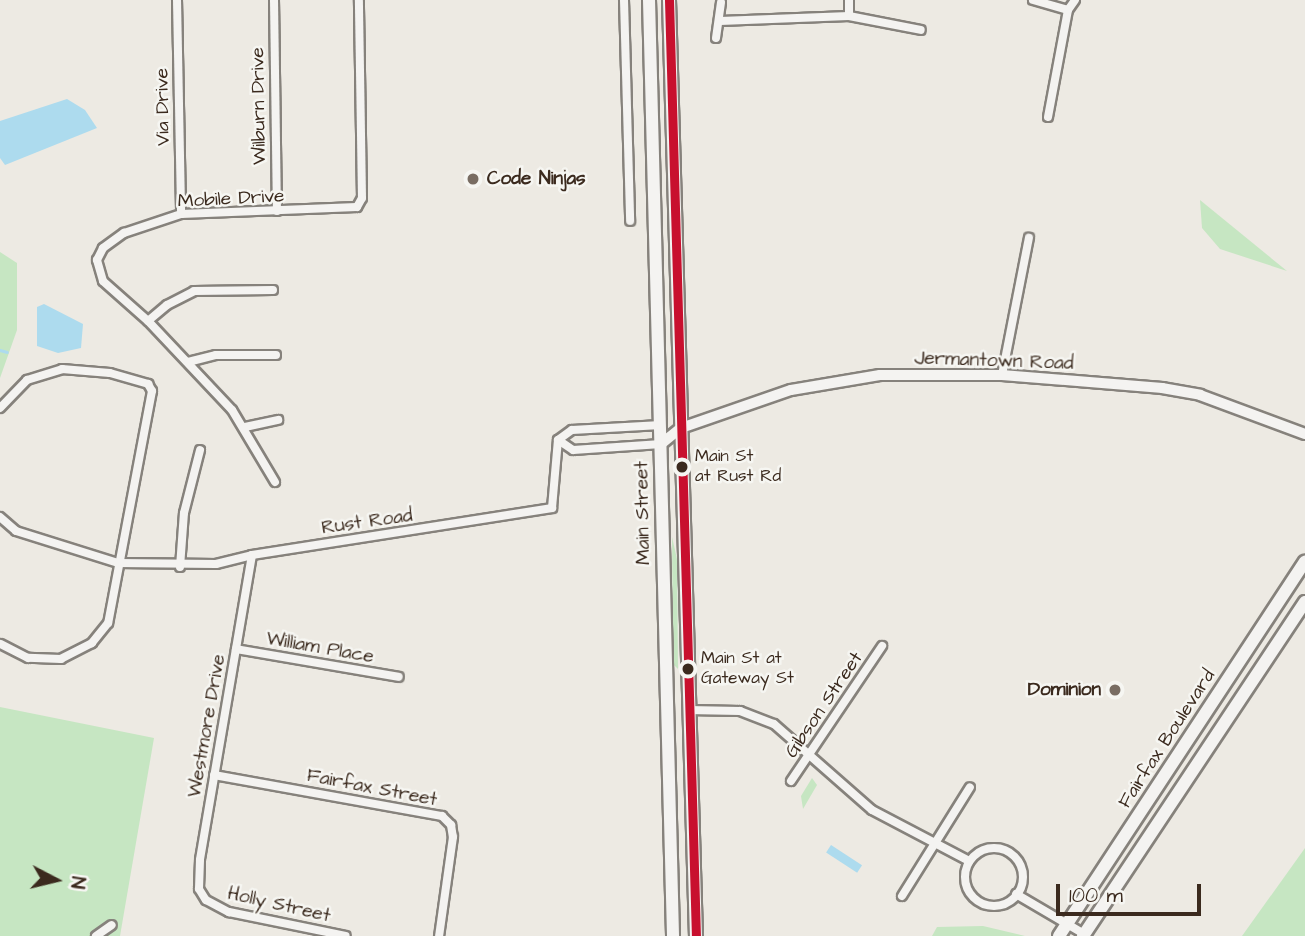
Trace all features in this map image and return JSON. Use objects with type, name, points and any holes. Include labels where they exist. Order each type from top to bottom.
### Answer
[{"type":"main road","name":"Main Street","points":[[649,0],[673,936]]},
{"type":"main road","name":"Main Street","points":[[669,0],[696,936]]},
{"type":"main road","name":"Jermantown Road","points":[[661,444],[681,429],[791,390],[841,379],[1002,375],[1180,391],[1305,435]]},
{"type":"main road","points":[[661,425],[681,429]]},
{"type":"main road","name":"Fairfax Boulevard","points":[[1059,936],[1305,561]]},
{"type":"main road","points":[[1289,588],[1305,602]]},
{"type":"main road","name":"Fairfax Boulevard","points":[[1085,935],[1305,602]]},
{"type":"main road","points":[[1205,715],[1221,730]]},
{"type":"street","name":"Via Drive","points":[[177,0],[181,214]]},
{"type":"street","name":"Wilburn Drive","points":[[274,0],[277,211]]},
{"type":"street","name":"Mobile Drive","points":[[275,482],[245,427],[188,362],[103,281],[98,258],[103,248],[124,233],[181,214],[349,211],[360,203],[359,0]]},
{"type":"street","points":[[624,0],[630,221]]},
{"type":"street","points":[[849,0],[849,16]]},
{"type":"street","points":[[1033,0],[1069,10]]},
{"type":"street","points":[[1066,0],[1069,10]]},
{"type":"street","points":[[1048,117],[1069,10],[1075,0]]},
{"type":"street","points":[[716,38],[721,2]]},
{"type":"street","points":[[720,21],[849,16],[921,30]]},
{"type":"street","points":[[1002,375],[1029,238]]},
{"type":"street","points":[[148,321],[167,305],[194,291],[273,290]]},
{"type":"street","points":[[188,362],[216,355],[276,355]]},
{"type":"street","points":[[0,408],[27,380],[62,369],[89,369],[148,384],[153,402],[118,563],[111,617],[83,650],[61,659],[39,660],[0,643]]},
{"type":"street","points":[[245,427],[278,420]]},
{"type":"street","points":[[661,425],[572,430],[558,440],[573,450],[661,444]]},
{"type":"street","name":"Rust Road","points":[[0,517],[16,531],[118,563],[180,567],[216,564],[251,555],[552,508],[558,440]]},
{"type":"street","points":[[180,567],[184,513],[200,450]]},
{"type":"street","name":"Westmore Drive","points":[[206,900],[197,878],[251,555]]},
{"type":"street","name":"Gibson Street","points":[[791,781],[882,646]]},
{"type":"street","name":"William Place","points":[[236,649],[399,677]]},
{"type":"street","points":[[688,710],[740,711],[774,724],[811,752],[873,810],[936,841],[969,861]]},
{"type":"street","name":"Fairfax Street","points":[[214,775],[448,820],[453,837],[439,936]]},
{"type":"street","points":[[902,896],[970,787]]},
{"type":"street","points":[[984,849],[1011,853],[1022,877],[1016,894],[1000,905],[981,902],[967,889],[969,861],[984,849]]},
{"type":"street","points":[[1016,894],[1085,935]]},
{"type":"street","name":"Holly Street","points":[[206,900],[238,915],[346,936]]},
{"type":"street","points":[[96,936],[112,925]]},
{"type":"green space","points":[[1200,200],[1287,271],[1220,249],[1202,228]]},
{"type":"green space","points":[[0,252],[17,263],[17,330],[0,378]]},
{"type":"green space","points":[[672,537],[677,559],[678,669],[673,664]]},
{"type":"green space","points":[[0,707],[154,738],[120,936],[0,936]]},
{"type":"green space","points":[[812,778],[817,785],[803,809],[801,796]]},
{"type":"green space","points":[[1305,848],[1305,936],[1242,936]]},
{"type":"green space","points":[[983,926],[1025,936],[932,936],[937,927]]},
{"type":"water","points":[[67,99],[85,110],[97,128],[5,165],[0,158],[0,121]]},
{"type":"water","points":[[44,304],[83,324],[81,348],[58,353],[37,346],[37,307]]},
{"type":"water","points":[[831,845],[862,865],[857,873],[826,853]]},
{"type":"waterway","points":[[0,350],[7,352]]},
{"type":"transit line","points":[[669,0],[696,936]]},
{"type":"place","name":"Code Ninjas","points":[[473,179]]},
{"type":"place","name":"Main St at Rust Rd","points":[[682,467]]},
{"type":"place","name":"Main St at Gateway St","points":[[688,669]]},
{"type":"place","name":"Dominion","points":[[1115,690]]}]
